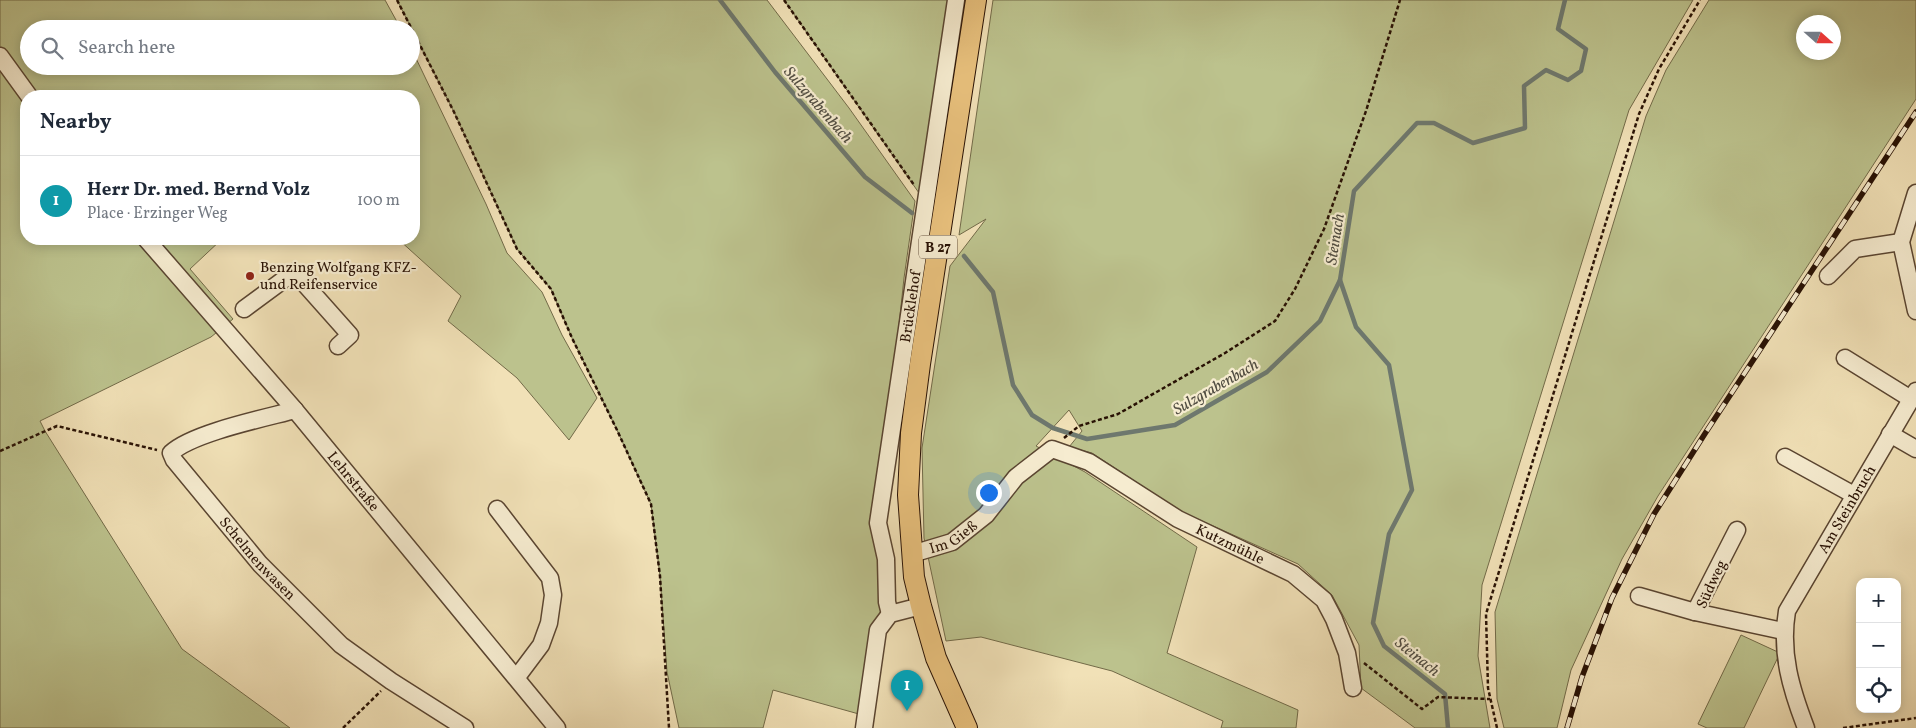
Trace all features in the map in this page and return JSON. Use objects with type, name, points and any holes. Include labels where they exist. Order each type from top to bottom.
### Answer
[{"type":"main road","name":"B 27","points":[[967,728],[936,658],[921,606],[914,578],[908,495],[911,433],[920,364],[976,0]]},
{"type":"street","name":"Brücklehof","points":[[890,614],[887,602],[886,559],[878,523],[956,0]]},
{"type":"street","points":[[0,56],[25,90]]},
{"type":"street","points":[[1916,193],[1901,242],[1916,311]]},
{"type":"street","points":[[1828,276],[1855,248],[1901,242]]},
{"type":"street","name":"Lehrstraße","points":[[151,245],[295,410],[558,728]]},
{"type":"street","points":[[244,309],[294,272],[350,335],[338,346]]},
{"type":"street","points":[[1845,358],[1914,395]]},
{"type":"street","name":"Am Steinbruch","points":[[1806,728],[1790,686],[1783,631],[1786,611],[1914,395]]},
{"type":"street","points":[[171,453],[178,446],[216,432],[295,410]]},
{"type":"street","points":[[1890,434],[1916,449]]},
{"type":"street","name":"Im Gieß","points":[[912,554],[952,542],[986,515],[1016,477],[1052,449]]},
{"type":"street","name":"Kutzmühle","points":[[1052,449],[1089,462],[1178,519],[1293,574],[1324,600],[1334,619],[1345,648],[1353,688]]},
{"type":"street","name":"Schelmenwasen","points":[[171,453],[174,460],[260,564],[341,645],[392,681],[465,728]]},
{"type":"street","points":[[1785,457],[1854,495]]},
{"type":"street","points":[[497,509],[550,578],[553,595],[549,623],[541,645],[517,677]]},
{"type":"street","name":"Südweg","points":[[1737,530],[1695,612],[1783,631]]},
{"type":"street","points":[[1639,596],[1695,612]]},
{"type":"street","points":[[864,728],[878,630],[890,614],[921,606]]},
{"type":"path","points":[[397,0],[407,20]]},
{"type":"path","points":[[784,0],[926,203]]},
{"type":"path","points":[[1079,426],[1118,414],[1225,353],[1275,321],[1295,289],[1324,229],[1366,111],[1400,0]]},
{"type":"path","points":[[1497,728],[1488,688],[1486,614],[1639,114],[1659,69],[1700,0]]},
{"type":"path","points":[[420,45],[454,112],[517,249],[552,289],[572,338],[651,504],[660,576],[669,728]]},
{"type":"path","points":[[0,451],[57,426],[171,453]]},
{"type":"path","points":[[1345,648],[1422,709],[1438,698],[1490,700]]},
{"type":"path","points":[[343,728],[392,681]]},
{"type":"path","points":[[1843,728],[1916,718]]},
{"type":"green space","points":[[0,0],[385,0],[396,20],[20,20],[20,75],[420,75],[420,67],[486,204],[507,253],[542,292],[562,335],[597,398],[569,440],[517,378],[448,321],[461,296],[405,245],[420,245],[420,90],[20,90],[20,245],[216,245],[190,269],[233,319],[211,337],[40,421],[182,649],[290,728],[0,728]]},
{"type":"green space","points":[[397,0],[767,0],[849,108],[915,201],[904,278],[878,523],[890,614],[866,716],[773,690],[763,728],[679,728],[667,672],[660,576],[651,504],[572,338],[551,289],[517,249],[454,112],[420,45],[420,20],[407,20]]},
{"type":"green space","points":[[784,0],[956,0],[926,203]]},
{"type":"green space","points":[[993,0],[1693,0],[1629,110],[1482,585],[1478,656],[1490,728],[1415,728],[1361,688],[1359,645],[1332,595],[1298,564],[1182,512],[1092,453],[1069,447],[1082,431],[1069,410],[1036,446],[1085,472],[1197,547],[1167,653],[1298,710],[1296,728],[1221,728],[1223,721],[1112,671],[981,637],[946,641],[924,538],[922,448],[950,266],[986,219],[959,235]]},
{"type":"green space","points":[[1709,0],[1916,0],[1916,99],[1658,496],[1622,559],[1571,670],[1557,728],[1504,728],[1497,699],[1495,612],[1646,116],[1666,70]]},
{"type":"green space","points":[[1741,635],[1780,653],[1744,728],[1707,728],[1698,724]]},
{"type":"waterway","name":"Sulzgrabenbach","points":[[720,0],[775,72],[865,177],[912,213]]},
{"type":"waterway","name":"Steinach","points":[[1448,728],[1445,694],[1384,646],[1373,623],[1389,534],[1412,490],[1389,365],[1356,327],[1340,280],[1354,191],[1417,123],[1434,123],[1473,143],[1525,128],[1524,86],[1546,70],[1568,80],[1581,71],[1586,49],[1558,29],[1565,0]]},
{"type":"waterway","name":"Sulzgrabenbach","points":[[964,256],[993,292],[1013,385],[1032,415],[1053,428],[1087,439],[1175,425],[1267,372],[1320,321],[1340,280]]},
{"type":"railway","points":[[1567,728],[1582,677],[1612,598],[1654,514],[1916,112]]},
{"type":"place","name":"Benzing Wolfgang KFZ- und Reifenservice","points":[[250,276]]},
{"type":"place","name":"Herr Dr. med. Bernd Volz","points":[[907,711]]}]
